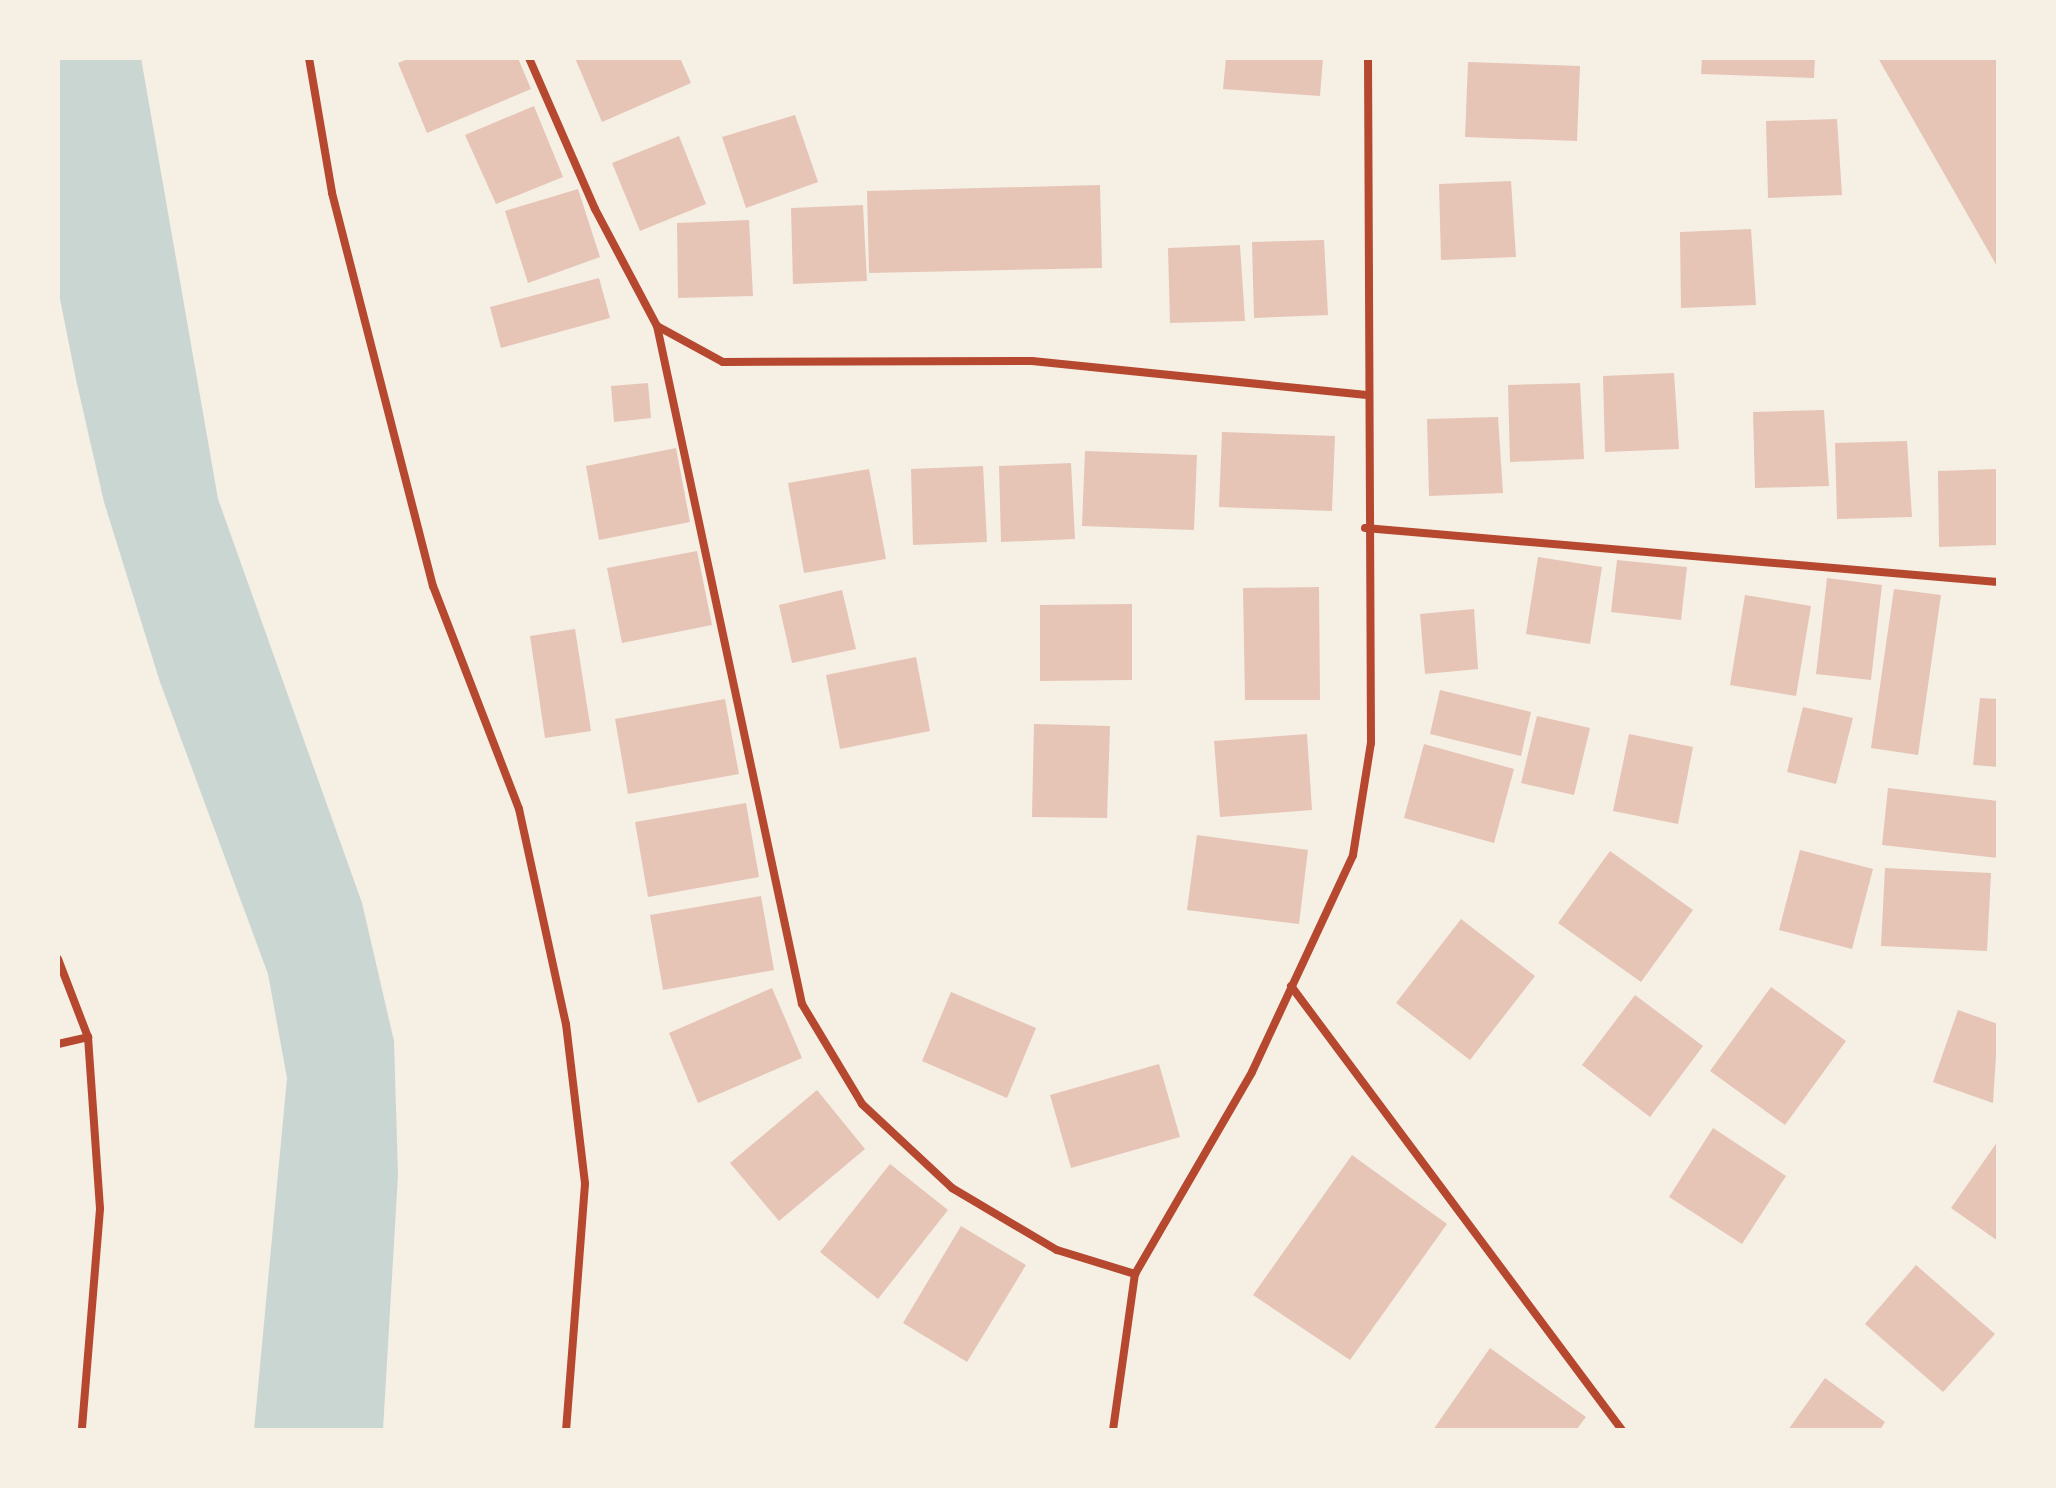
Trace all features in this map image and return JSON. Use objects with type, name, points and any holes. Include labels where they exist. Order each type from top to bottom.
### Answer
[{"type":"street","points":[[309,58],[332,193],[433,586],[519,809],[566,1024],[585,1184],[566,1430]]},
{"type":"street","points":[[529,58],[595,209],[657,326],[802,1004],[862,1104],[952,1188],[1057,1250],[1135,1274]]},
{"type":"street","points":[[1113,1430],[1135,1274],[1252,1072],[1353,855],[1371,743],[1364,395],[1368,58]]},
{"type":"street","points":[[657,326],[723,362],[1032,361],[1364,395]]},
{"type":"street","points":[[1365,528],[1998,582]]},
{"type":"street","points":[[58,959],[88,1037],[100,1209],[82,1430]]},
{"type":"street","points":[[1291,986],[1622,1430]]},
{"type":"street","points":[[58,1044],[88,1037]]},
{"type":"shaded area","points":[[58,58],[141,58],[218,499],[362,903],[394,1041],[398,1175],[383,1430],[254,1430],[287,1078],[268,974],[160,682],[104,502],[77,384],[58,289]]},
{"type":"building","points":[[410,58],[518,58],[531,89],[427,133],[398,63]]},
{"type":"building","points":[[575,58],[680,58],[691,83],[602,122]]},
{"type":"building","points":[[1226,58],[1323,58],[1320,96],[1223,89]]},
{"type":"building","points":[[1702,58],[1815,58],[1814,78],[1701,74]]},
{"type":"building","points":[[1878,58],[1998,58],[1998,268]]},
{"type":"building","points":[[1468,62],[1580,66],[1577,141],[1465,137]]},
{"type":"building","points":[[534,106],[563,177],[496,204],[465,135]]},
{"type":"building","points":[[795,115],[818,182],[746,208],[722,137]]},
{"type":"building","points":[[1837,119],[1842,195],[1768,198],[1766,121]]},
{"type":"building","points":[[679,136],[706,204],[640,231],[612,163]]},
{"type":"building","points":[[1511,181],[1516,257],[1441,260],[1439,184]]},
{"type":"building","points":[[1100,185],[1102,268],[869,273],[867,191]]},
{"type":"building","points":[[578,189],[600,257],[528,283],[505,211]]},
{"type":"building","points":[[863,205],[867,281],[793,284],[791,208]]},
{"type":"building","points":[[749,220],[753,296],[678,298],[677,223]]},
{"type":"building","points":[[1751,229],[1756,305],[1681,308],[1680,232]]},
{"type":"building","points":[[1324,240],[1328,315],[1254,318],[1252,242]]},
{"type":"building","points":[[1240,245],[1245,321],[1170,323],[1168,248]]},
{"type":"building","points":[[599,278],[610,318],[501,348],[490,307]]},
{"type":"building","points":[[1674,373],[1679,449],[1605,452],[1603,376]]},
{"type":"building","points":[[648,383],[651,418],[614,422],[611,386]]},
{"type":"building","points":[[1580,383],[1584,459],[1510,462],[1508,385]]},
{"type":"building","points":[[1824,410],[1829,486],[1755,488],[1753,412]]},
{"type":"building","points":[[1498,417],[1503,493],[1429,496],[1427,419]]},
{"type":"building","points":[[1222,432],[1335,436],[1332,511],[1219,507]]},
{"type":"building","points":[[1907,441],[1912,517],[1837,519],[1835,443]]},
{"type":"building","points":[[676,448],[690,522],[599,540],[586,466]]},
{"type":"building","points":[[1085,451],[1197,455],[1194,530],[1082,526]]},
{"type":"building","points":[[1071,463],[1075,539],[1001,542],[999,466]]},
{"type":"building","points":[[983,466],[987,542],[913,545],[911,469]]},
{"type":"building","points":[[869,469],[886,559],[804,573],[788,483]]},
{"type":"building","points":[[1998,469],[1998,545],[1939,547],[1938,471]]},
{"type":"building","points":[[697,551],[712,625],[622,643],[607,568]]},
{"type":"building","points":[[1538,557],[1602,567],[1590,644],[1526,634]]},
{"type":"building","points":[[1617,560],[1687,567],[1681,620],[1611,612]]},
{"type":"building","points":[[1827,578],[1882,585],[1871,680],[1816,674]]},
{"type":"building","points":[[1319,587],[1320,700],[1245,700],[1243,588]]},
{"type":"building","points":[[1894,589],[1941,595],[1918,755],[1871,748]]},
{"type":"building","points":[[842,590],[856,649],[792,663],[779,605]]},
{"type":"building","points":[[1745,595],[1811,606],[1796,696],[1730,685]]},
{"type":"building","points":[[1132,604],[1132,680],[1040,681],[1040,605]]},
{"type":"building","points":[[1474,609],[1478,669],[1425,674],[1420,614]]},
{"type":"building","points":[[575,629],[591,731],[545,738],[530,636]]},
{"type":"building","points":[[916,657],[930,731],[840,749],[826,675]]},
{"type":"building","points":[[1440,690],[1531,712],[1521,756],[1430,734]]},
{"type":"building","points":[[1980,698],[1998,699],[1998,767],[1973,765]]},
{"type":"building","points":[[725,699],[739,774],[628,794],[615,719]]},
{"type":"building","points":[[1803,707],[1853,718],[1836,784],[1787,772]]},
{"type":"building","points":[[1537,716],[1590,728],[1574,795],[1521,783]]},
{"type":"building","points":[[1034,724],[1110,726],[1107,818],[1032,817]]},
{"type":"building","points":[[1307,734],[1312,810],[1220,817],[1214,741]]},
{"type":"building","points":[[1629,734],[1693,747],[1678,824],[1613,811]]},
{"type":"building","points":[[1424,744],[1514,769],[1494,843],[1404,818]]},
{"type":"building","points":[[1888,788],[1998,801],[1998,858],[1882,845]]},
{"type":"building","points":[[746,803],[759,877],[648,897],[635,822]]},
{"type":"building","points":[[1197,835],[1308,850],[1299,924],[1187,910]]},
{"type":"building","points":[[1800,850],[1873,869],[1852,949],[1779,930]]},
{"type":"building","points":[[1610,851],[1693,910],[1641,982],[1558,923]]},
{"type":"building","points":[[1885,868],[1991,873],[1987,951],[1881,946]]},
{"type":"building","points":[[761,896],[774,970],[663,990],[650,915]]},
{"type":"building","points":[[1461,919],[1535,976],[1470,1060],[1396,1003]]},
{"type":"building","points":[[1771,987],[1846,1041],[1785,1125],[1710,1071]]},
{"type":"building","points":[[772,988],[802,1058],[698,1103],[669,1033]]},
{"type":"building","points":[[951,992],[1036,1028],[1007,1098],[922,1061]]},
{"type":"building","points":[[1635,995],[1703,1046],[1650,1117],[1582,1065]]},
{"type":"building","points":[[1958,1010],[1998,1024],[1993,1103],[1933,1082]]},
{"type":"building","points":[[1159,1064],[1180,1137],[1071,1168],[1050,1095]]},
{"type":"building","points":[[817,1090],[865,1149],[779,1221],[730,1163]]},
{"type":"building","points":[[1713,1128],[1786,1176],[1742,1244],[1669,1197]]},
{"type":"building","points":[[1998,1141],[1998,1241],[1951,1208]]},
{"type":"building","points":[[1352,1155],[1447,1224],[1350,1360],[1253,1295]]},
{"type":"building","points":[[890,1164],[948,1210],[878,1299],[820,1252]]},
{"type":"building","points":[[961,1226],[1026,1265],[967,1362],[903,1323]]},
{"type":"building","points":[[1916,1265],[1995,1334],[1943,1392],[1865,1324]]},
{"type":"building","points":[[1490,1348],[1586,1417],[1576,1430],[1433,1430]]},
{"type":"building","points":[[1825,1378],[1885,1422],[1880,1430],[1788,1430]]}]
